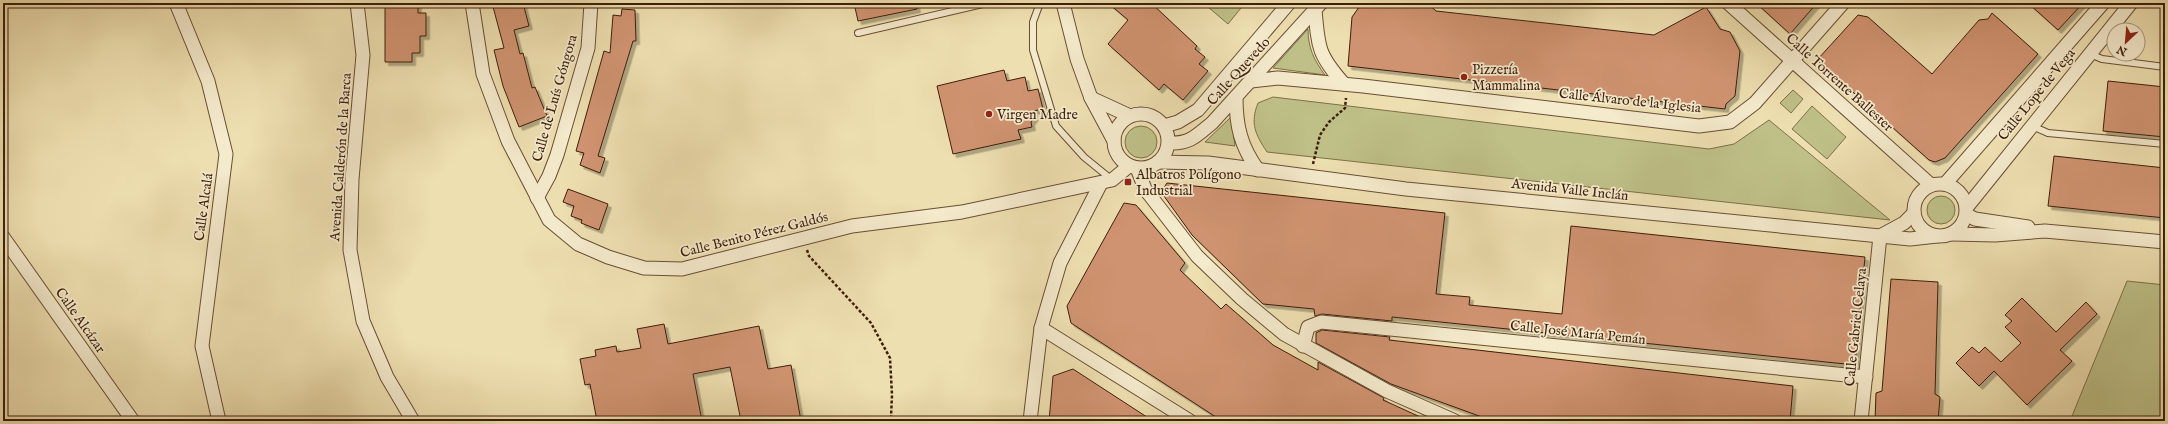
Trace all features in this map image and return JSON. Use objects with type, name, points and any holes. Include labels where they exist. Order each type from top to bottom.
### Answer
[{"type":"street","name":"Calle Alcalá","points":[[176,3],[208,81],[226,154],[202,346],[219,421]]},
{"type":"street","name":"Avenida Calderón de la Barca","points":[[357,3],[363,55],[352,179],[350,250],[363,321],[387,377],[413,421]]},
{"type":"street","name":"Calle Benito Pérez Galdós","points":[[472,3],[483,74],[508,141],[549,220],[578,244],[608,257],[644,268],[682,269],[852,226],[962,212],[1106,181],[1133,167]]},
{"type":"street","name":"Calle de Luís Góngora","points":[[537,198],[549,176],[557,155],[588,48],[591,3]]},
{"type":"street","points":[[1063,3],[1077,59],[1091,98],[1114,141],[1117,154],[1133,167],[1144,189],[1197,256],[1242,299],[1284,334],[1303,346],[1387,391],[1455,421]]},
{"type":"street","name":"Calle Quevedo","points":[[1164,126],[1178,122],[1198,110],[1289,3]]},
{"type":"street","name":"Calle Torrente Ballester","points":[[1728,3],[1931,185]]},
{"type":"street","name":"Calle Álvaro de la Iglesia","points":[[1251,81],[1278,78],[1346,84],[1699,126],[1730,122],[1755,103],[1844,3]]},
{"type":"street","points":[[1945,184],[2103,3]]},
{"type":"street","name":"Calle Lope de Vega","points":[[1967,211],[2031,126],[2131,3]]},
{"type":"street","points":[[1318,6],[1318,46],[1329,68],[1346,84]]},
{"type":"street","name":"Calle Quevedo","points":[[1169,146],[1183,144],[1192,139],[1212,123],[1318,6]]},
{"type":"street","points":[[1091,98],[1130,116]]},
{"type":"street","points":[[1236,98],[1239,136],[1247,155],[1258,170]]},
{"type":"street","points":[[1114,141],[1117,129],[1122,122],[1130,116],[1140,114],[1149,115],[1158,119],[1164,126],[1169,146],[1158,162],[1146,168],[1133,167]]},
{"type":"street","name":"Avenida Valle Inclán","points":[[1169,146],[1208,163]]},
{"type":"street","name":"Avenida Valle Inclán","points":[[1158,162],[1208,163],[1406,189],[1880,236],[1910,238],[1937,236]]},
{"type":"street","points":[[1030,421],[1041,328],[1060,262],[1106,181]]},
{"type":"street","points":[[2045,231],[1994,235],[1951,234],[1937,236],[1924,231],[1916,220],[1914,204],[1918,196],[1931,185],[1945,184],[1957,189],[1967,211],[1975,219],[2045,231],[2165,242]]},
{"type":"street","points":[[1951,234],[1964,223],[1967,211]]},
{"type":"street","points":[[1880,236],[1904,223],[1914,213]]},
{"type":"street","name":"Calle Gabriel Celaya","points":[[1861,421],[1880,236]]},
{"type":"street","name":"Calle Alcázar","points":[[3,237],[133,421]]},
{"type":"street","name":"Calle José María Pemán","points":[[1303,346],[1308,327],[1320,322],[1866,377]]},
{"type":"street","points":[[1041,328],[1190,421]]},
{"type":"lane","points":[[858,33],[987,3]]},
{"type":"lane","points":[[1040,3],[1033,22],[1033,50],[1056,126],[1106,181]]},
{"type":"lane","points":[[2090,54],[2102,59],[2165,67]]},
{"type":"lane","points":[[2031,126],[2048,133],[2165,144]]},
{"type":"path","points":[[1311,176],[1320,135],[1329,122],[1345,108],[1346,84]]},
{"type":"path","points":[[804,238],[809,256],[871,323],[890,358],[892,394],[891,417],[889,421]]},
{"type":"green space","points":[[1211,3],[1245,3],[1228,24],[1208,7]]},
{"type":"green space","points":[[1308,29],[1312,54],[1325,75],[1273,68]]},
{"type":"green space","points":[[1793,90],[1803,99],[1791,113],[1780,103]]},
{"type":"green space","points":[[1273,97],[1709,149],[1734,144],[1769,120],[1890,220],[1267,152],[1259,140],[1255,128],[1254,117],[1258,103]]},
{"type":"green space","points":[[1812,106],[1846,137],[1827,159],[1792,129]]},
{"type":"green space","points":[[1231,117],[1235,146],[1205,142]]},
{"type":"green space","points":[[1138,126],[1144,126],[1154,133],[1157,142],[1156,148],[1150,155],[1144,158],[1138,158],[1128,151],[1125,145],[1125,139],[1132,129]]},
{"type":"green space","points":[[1941,196],[1951,200],[1955,210],[1951,220],[1941,224],[1931,220],[1927,210],[1931,200]]},
{"type":"green space","points":[[2127,281],[2165,285],[2165,421],[2070,421]]},
{"type":"building","points":[[385,3],[418,3],[418,13],[426,13],[426,36],[420,36],[420,53],[412,53],[412,62],[385,62]]},
{"type":"building","points":[[492,3],[523,3],[529,26],[514,30],[520,54],[523,53],[532,88],[535,87],[547,116],[519,127],[503,86],[494,50],[504,48]]},
{"type":"building","points":[[854,3],[916,3],[917,9],[858,21]]},
{"type":"building","points":[[1108,3],[1151,3],[1197,46],[1195,49],[1205,57],[1199,64],[1208,71],[1183,100],[1164,84],[1159,90],[1108,44],[1128,20]]},
{"type":"building","points":[[1362,3],[1427,3],[1436,11],[1654,35],[1706,7],[1720,29],[1730,32],[1740,51],[1735,96],[1726,104],[1725,109],[1348,66],[1352,17]]},
{"type":"building","points":[[1756,3],[1817,3],[1790,34]]},
{"type":"building","points":[[2028,3],[2083,3],[2058,30]]},
{"type":"building","points":[[622,9],[635,10],[636,41],[633,41],[598,156],[605,158],[600,173],[580,165],[584,153],[576,151],[604,51],[610,53],[613,15],[621,16]]},
{"type":"building","points":[[1992,13],[2038,54],[1945,158],[1935,162],[1929,160],[1817,60],[1858,15],[1868,17],[1932,74],[1979,20],[1988,19]]},
{"type":"building","name":"Virgen Madre","points":[[1004,70],[1007,81],[1025,77],[1028,91],[1038,89],[1043,109],[1033,111],[1035,117],[1031,122],[1032,127],[1018,130],[1021,139],[953,154],[937,86]]},
{"type":"building","points":[[2108,81],[2165,87],[2165,137],[2103,131]]},
{"type":"building","points":[[2054,156],[2165,168],[2165,218],[2048,206]]},
{"type":"building","points":[[1167,183],[1445,213],[1436,294],[1470,297],[1469,305],[1562,314],[1571,226],[1865,257],[1855,365],[1392,317],[1392,321],[1322,314],[1315,316],[1314,309],[1263,304],[1192,235],[1161,192]]},
{"type":"building","points":[[568,189],[608,204],[599,230],[581,223],[582,220],[571,216],[574,206],[563,202]]},
{"type":"building","points":[[1124,203],[1136,205],[1185,263],[1180,270],[1221,309],[1226,304],[1273,345],[1318,370],[1318,362],[1384,398],[1383,400],[1429,421],[1222,421],[1071,323],[1067,306]]},
{"type":"building","points":[[1891,279],[1938,282],[1935,394],[1940,397],[1938,421],[1875,421],[1876,393],[1882,391]]},
{"type":"building","points":[[2022,298],[2056,332],[2086,302],[2097,314],[2060,350],[2072,361],[2027,405],[1994,371],[1979,386],[1956,363],[1972,347],[1979,353],[1985,347],[2001,362],[2021,343],[2005,327],[2012,321],[2005,315]]},
{"type":"building","points":[[664,324],[668,344],[759,326],[768,369],[791,365],[801,421],[741,421],[730,367],[693,374],[702,421],[597,421],[590,384],[585,385],[580,359],[596,356],[595,350],[616,346],[617,352],[641,348],[637,329]]},
{"type":"building","points":[[1322,330],[1390,337],[1389,340],[1793,386],[1790,421],[1493,421],[1391,384],[1316,343],[1316,333]]},
{"type":"building","points":[[1073,369],[1153,421],[1049,421],[1053,376]]},
{"type":"place","name":"Pizzería Mammalina","points":[[1464,77]]},
{"type":"place","name":"Virgen Madre","points":[[989,114]]},
{"type":"place","name":"Albatros Polígono Industrial","points":[[1128,182]]}]
